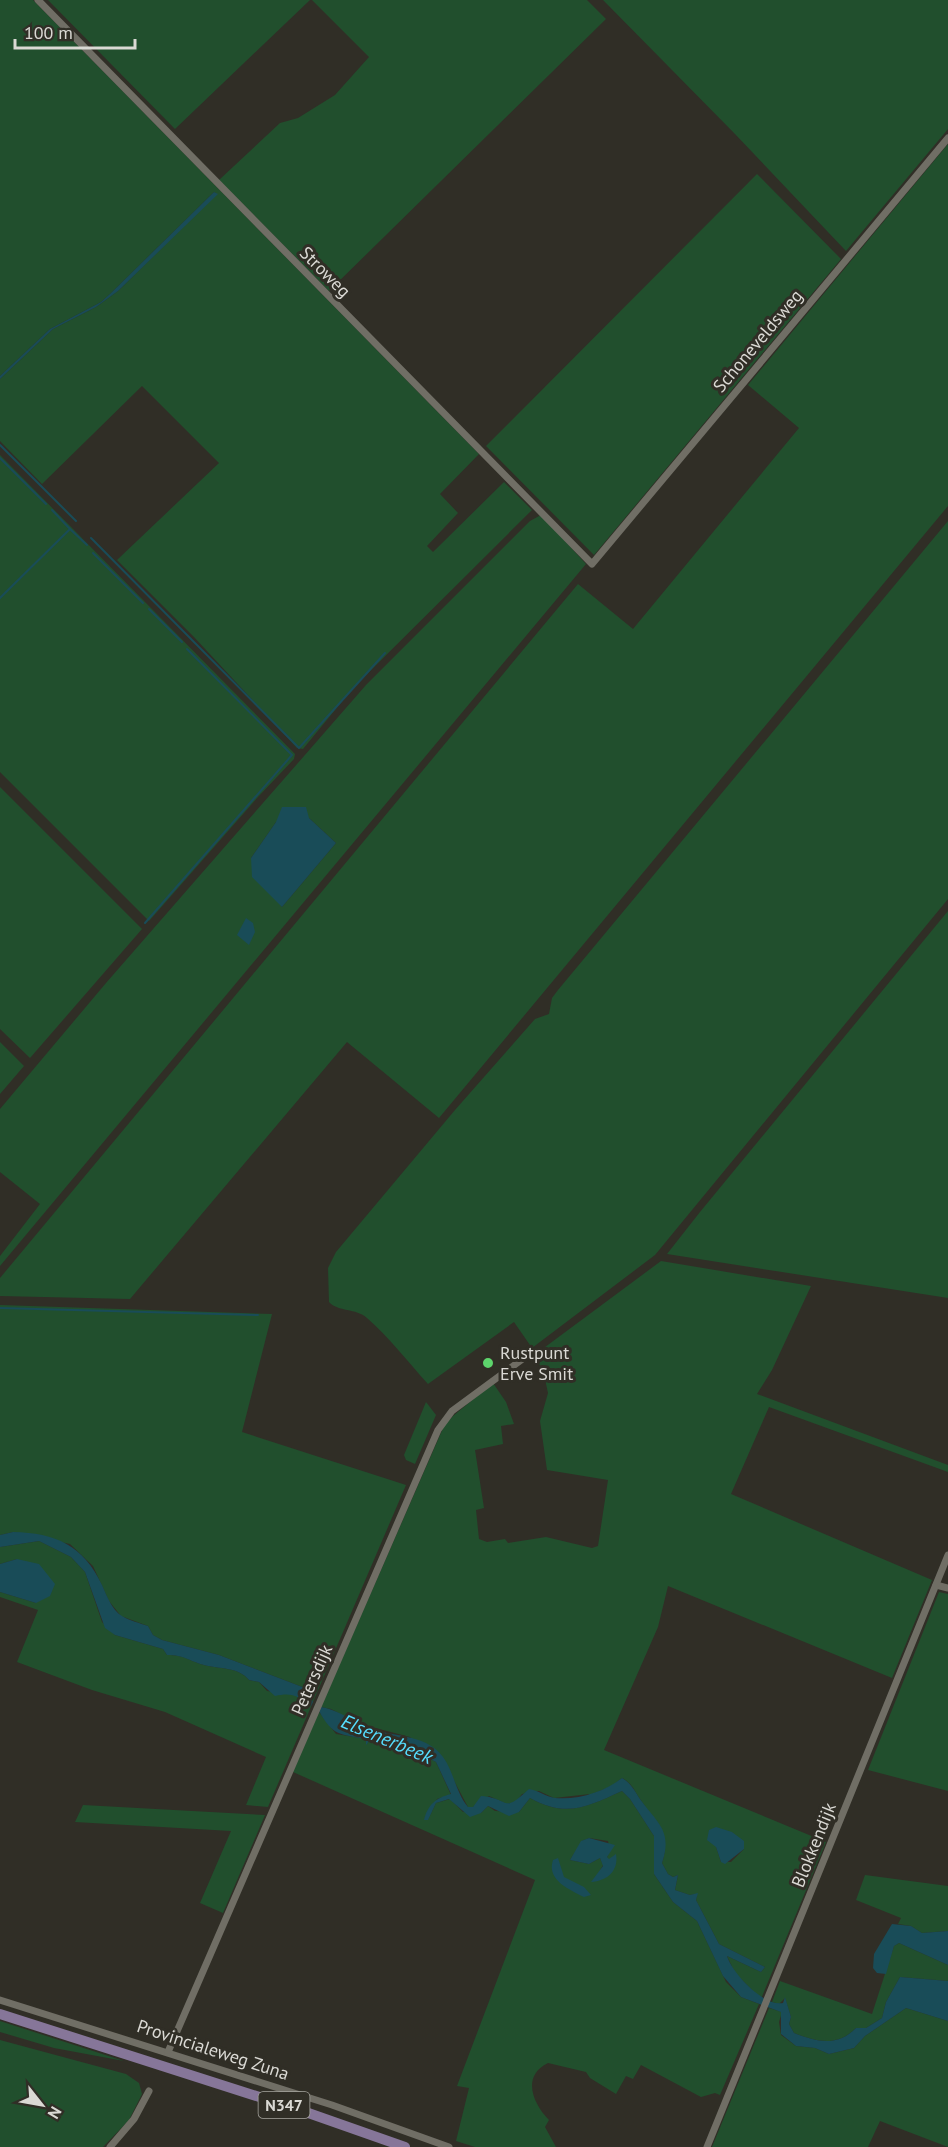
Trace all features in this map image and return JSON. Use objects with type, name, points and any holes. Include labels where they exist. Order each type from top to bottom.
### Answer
[{"type":"main road","name":"Provincialeweg Zuna","points":[[0,2014],[297,2109],[405,2147]]},
{"type":"street","name":"Stroweg","points":[[38,0],[592,564]]},
{"type":"street","name":"Schoneveldsweg","points":[[592,564],[948,138]]},
{"type":"street","name":"Petersdijk","points":[[168,2052],[438,1430],[452,1412],[528,1354]]},
{"type":"street","name":"Blokkendijk","points":[[707,2147],[948,1555]]},
{"type":"street","points":[[936,1586],[948,1588]]},
{"type":"street","name":"Provincialeweg Zuna","points":[[0,2000],[168,2052],[449,2147]]},
{"type":"street","points":[[110,2147],[134,2119],[149,2091]]},
{"type":"green space","points":[[0,0],[33,0],[479,454],[440,494],[458,513],[427,546],[433,552],[504,482],[532,510],[353,688],[303,749],[297,748],[194,637],[117,560],[219,463],[142,386],[42,484],[0,441],[0,379],[53,329],[96,307],[118,291],[217,194],[214,192],[101,302],[50,329],[0,376]]},
{"type":"green space","points":[[48,0],[310,0],[175,129]]},
{"type":"green space","points":[[312,0],[587,0],[606,19],[329,291],[219,180],[280,123],[298,118],[335,95],[369,57]]},
{"type":"green space","points":[[603,0],[948,0],[948,129],[846,251]]},
{"type":"green space","points":[[948,144],[948,506],[439,1118],[347,1042],[130,1299],[0,1296],[0,1278],[578,584],[633,629],[799,428],[748,385]]},
{"type":"green space","points":[[757,174],[841,259],[594,555],[486,446]]},
{"type":"green space","points":[[0,455],[295,754],[294,759],[149,921],[0,772]]},
{"type":"green space","points":[[541,515],[586,564],[0,1266],[0,1256],[40,1204],[0,1172],[0,1109],[106,983],[366,685],[530,521]],"holes":[[[309,818],[336,843],[282,907],[251,858],[276,822]]]},
{"type":"green space","points":[[948,521],[948,899],[655,1255],[532,1348],[514,1322],[428,1384],[391,1341],[367,1318],[329,1302],[328,1268],[336,1252],[535,1019],[549,1014],[552,998],[558,990]]},
{"type":"green space","points":[[0,787],[142,929],[30,1058],[0,1029]]},
{"type":"green space","points":[[948,911],[948,1298],[667,1254],[700,1212]]},
{"type":"green space","points":[[0,1042],[24,1066],[0,1094]]},
{"type":"green space","points":[[661,1261],[811,1286],[772,1370],[757,1394],[948,1465],[948,1472],[769,1407],[731,1494],[932,1580],[892,1678],[668,1586],[658,1627],[604,1750],[826,1842],[761,1999],[735,1973],[727,1956],[761,1972],[765,1967],[719,1944],[696,1900],[697,1894],[690,1895],[675,1890],[678,1875],[673,1877],[668,1874],[662,1863],[665,1843],[660,1828],[632,1787],[622,1778],[612,1786],[585,1797],[590,1794],[554,1798],[539,1791],[522,1794],[516,1802],[507,1804],[489,1796],[473,1807],[468,1807],[451,1775],[410,1737],[360,1724],[331,1709],[321,1707],[444,1426],[493,1383],[506,1402],[514,1424],[501,1426],[503,1444],[475,1450],[484,1508],[476,1510],[479,1539],[487,1542],[505,1539],[508,1543],[546,1537],[592,1548],[598,1546],[608,1480],[547,1470],[540,1421],[548,1393],[543,1370],[533,1356]],"holes":[[[732,1832],[744,1849],[731,1862],[721,1862],[716,1847]]]},
{"type":"green space","points":[[0,1305],[272,1314],[242,1432],[406,1485],[313,1702],[305,1688],[219,1655],[162,1640],[153,1635],[148,1626],[121,1616],[109,1601],[93,1566],[70,1544],[13,1532],[0,1535]]},
{"type":"green space","points":[[426,1402],[436,1415],[415,1464],[406,1460],[404,1455]]},
{"type":"green space","points":[[39,1541],[71,1557],[85,1572],[102,1622],[115,1635],[163,1649],[167,1655],[240,1673],[249,1680],[259,1682],[267,1691],[298,1695],[311,1706],[313,1702],[268,1807],[246,1805],[266,1757],[165,1712],[92,1690],[17,1662],[38,1610],[0,1597],[0,1592],[36,1603],[17,1559],[0,1564],[0,1547]]},
{"type":"green space","points":[[939,1592],[948,1594],[948,1791],[868,1770]]},
{"type":"green space","points":[[319,1712],[336,1734],[367,1739],[366,1743],[370,1740],[420,1754],[436,1762],[451,1795],[437,1799],[428,1820],[436,1803],[450,1799],[463,1812],[481,1813],[488,1806],[495,1811],[519,1812],[530,1798],[554,1808],[565,1809],[587,1806],[622,1791],[630,1799],[654,1836],[654,1874],[673,1902],[697,1921],[726,1982],[741,1997],[759,2004],[720,2095],[715,2093],[701,2097],[641,2065],[633,2079],[626,2076],[616,2094],[590,2078],[586,2072],[548,2063],[535,2075],[532,2090],[538,2106],[549,2120],[545,2127],[556,2147],[475,2147],[456,2141],[469,2088],[457,2086],[535,1880],[293,1772]],"holes":[[[589,1838],[608,1841],[610,1851],[607,1857],[609,1860],[594,1882],[603,1865],[600,1858],[589,1864],[570,1860],[582,1841]]]},
{"type":"green space","points":[[83,1805],[265,1815],[223,1913],[200,1903],[231,1831],[75,1822]]},
{"type":"green space","points":[[865,1875],[948,1886],[948,1931],[922,1933],[911,1926],[898,1924],[901,1918],[856,1900]]},
{"type":"green space","points":[[899,1943],[948,1965],[948,1981],[900,1977],[886,2002],[882,2018],[866,2028],[856,2028],[842,2038],[834,2040],[811,2039],[794,2033],[789,2024],[791,2017],[785,1998],[779,2004],[772,2002],[780,1981],[872,2014],[894,1946]]},
{"type":"green space","points":[[769,2008],[782,2012],[779,2022],[781,2035],[796,2046],[815,2048],[829,2054],[854,2048],[865,2036],[906,2008],[948,2021],[948,2147],[880,2121],[868,2147],[712,2147]]},
{"type":"green space","points":[[0,2021],[124,2061],[54,2048],[0,2032]]},
{"type":"green space","points":[[0,2040],[126,2074],[139,2083],[142,2094],[129,2120],[103,2147],[0,2147]]},
{"type":"water","points":[[214,192],[218,194],[118,291],[96,307],[53,329],[0,379],[0,376],[50,329],[101,302]]},
{"type":"water","points":[[282,807],[306,807],[309,818],[336,843],[282,907],[252,877],[251,858],[276,822]]},
{"type":"water","points":[[246,918],[253,923],[255,932],[249,945],[237,935]]},
{"type":"water","points":[[13,1532],[42,1535],[77,1551],[94,1571],[115,1610],[125,1618],[148,1626],[153,1635],[162,1640],[219,1655],[305,1688],[313,1702],[311,1706],[294,1696],[286,1694],[275,1696],[259,1682],[249,1680],[240,1673],[167,1655],[163,1649],[115,1635],[105,1628],[85,1572],[71,1557],[39,1541],[0,1547],[0,1535]]},
{"type":"water","points":[[17,1559],[39,1564],[55,1584],[50,1596],[36,1603],[0,1592],[0,1564]]},
{"type":"water","name":"Elsenerbeek","points":[[321,1707],[372,1729],[416,1739],[436,1749],[447,1763],[468,1807],[473,1807],[481,1796],[509,1803],[529,1789],[552,1797],[573,1798],[599,1791],[622,1778],[625,1780],[662,1828],[666,1842],[662,1863],[668,1874],[673,1877],[678,1875],[675,1890],[690,1895],[698,1893],[696,1900],[719,1944],[765,1967],[761,1972],[727,1956],[735,1971],[758,1994],[775,2003],[783,2003],[785,1997],[791,2017],[789,2024],[794,2033],[811,2039],[827,2041],[842,2038],[856,2028],[866,2028],[882,2018],[886,2002],[900,1977],[948,1981],[948,2021],[906,2008],[865,2036],[854,2048],[829,2054],[815,2048],[796,2046],[781,2034],[781,2012],[741,1997],[723,1976],[697,1921],[673,1902],[654,1874],[654,1836],[630,1799],[622,1791],[587,1806],[566,1809],[555,1808],[530,1798],[519,1812],[509,1816],[488,1806],[481,1813],[470,1817],[449,1799],[436,1803],[428,1820],[424,1820],[433,1803],[451,1794],[436,1762],[420,1754],[370,1740],[366,1745],[366,1739],[333,1730],[319,1711]]},
{"type":"water","points":[[716,1827],[732,1832],[744,1841],[744,1849],[725,1864],[721,1862],[716,1847],[707,1840],[709,1830]]},
{"type":"water","points":[[589,1838],[615,1845],[607,1857],[609,1859],[616,1854],[616,1865],[611,1874],[602,1880],[591,1882],[603,1866],[600,1858],[589,1864],[570,1860],[581,1841]]},
{"type":"water","points":[[558,1858],[564,1877],[584,1887],[591,1895],[584,1897],[556,1879],[552,1867],[553,1860]]},
{"type":"water","points":[[892,1924],[911,1926],[922,1933],[948,1931],[948,1965],[899,1943],[894,1946],[886,1974],[877,1973],[873,1968],[874,1954]]},
{"type":"waterway","points":[[0,445],[76,521]]},
{"type":"waterway","points":[[0,458],[46,504]]},
{"type":"waterway","points":[[0,598],[70,529],[52,510]]},
{"type":"waterway","points":[[70,529],[87,545]]},
{"type":"waterway","points":[[91,538],[299,748],[385,653]]},
{"type":"waterway","points":[[93,553],[143,603]]},
{"type":"waterway","points":[[149,609],[182,642]]},
{"type":"waterway","points":[[145,923],[292,755],[187,649]]},
{"type":"waterway","points":[[0,1308],[258,1315]]},
{"type":"place","name":"Rustpunt Erve Smit","points":[[488,1363]]}]
